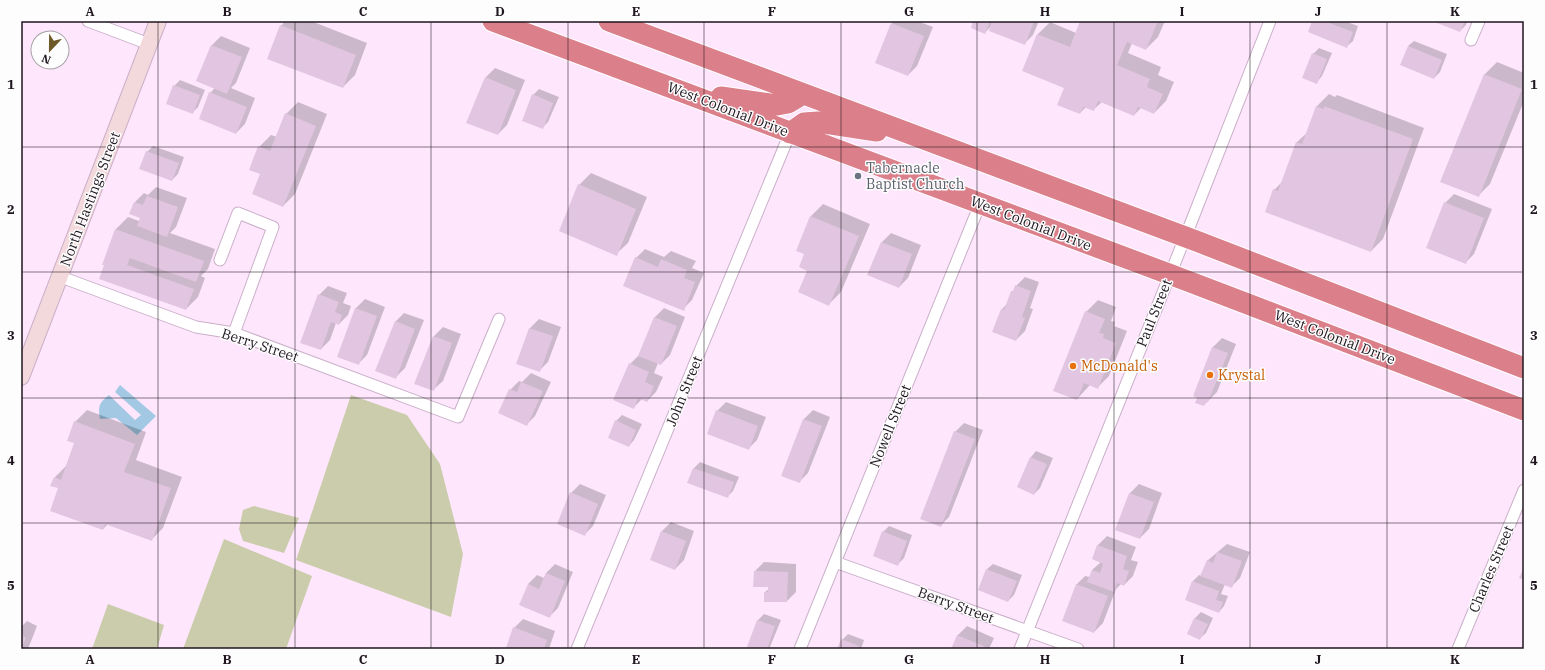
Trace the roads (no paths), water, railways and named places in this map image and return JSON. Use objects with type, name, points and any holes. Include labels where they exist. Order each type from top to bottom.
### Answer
[{"type":"highway","name":"West Colonial Drive","points":[[493,21],[1170,275],[1524,410]]},
{"type":"highway","points":[[609,21],[1185,237],[1524,368]]},
{"type":"highway","points":[[682,92],[777,105],[788,103],[803,94]]},
{"type":"highway","points":[[790,132],[804,123],[818,122],[921,138]]},
{"type":"street","points":[[88,21],[149,44]]},
{"type":"street","name":"North Hastings Street","points":[[21,377],[158,21]]},
{"type":"street","name":"Paul Street","points":[[1020,649],[1270,21]]},
{"type":"street","points":[[1471,40],[1479,21]]},
{"type":"street","name":"John Street","points":[[577,649],[790,132]]},
{"type":"street","name":"Nowell Street","points":[[800,649],[980,204]]},
{"type":"street","points":[[220,260],[238,213],[273,226],[234,333]]},
{"type":"street","name":"Berry Street","points":[[60,277],[196,327],[234,333],[458,417],[499,319]]},
{"type":"street","name":"Charles Street","points":[[1458,649],[1524,490]]},
{"type":"street","name":"Berry Street","points":[[835,562],[1078,649]]},
{"type":"water","points":[[120,385],[156,416],[137,435],[116,418],[100,419],[100,405],[109,395],[135,420],[141,415],[115,392]]},
{"type":"place","name":"Tabernacle Baptist Church","points":[[858,176]]},
{"type":"place","name":"McDonald's","points":[[1073,366]]},
{"type":"place","name":"Krystal","points":[[1210,375]]}]
